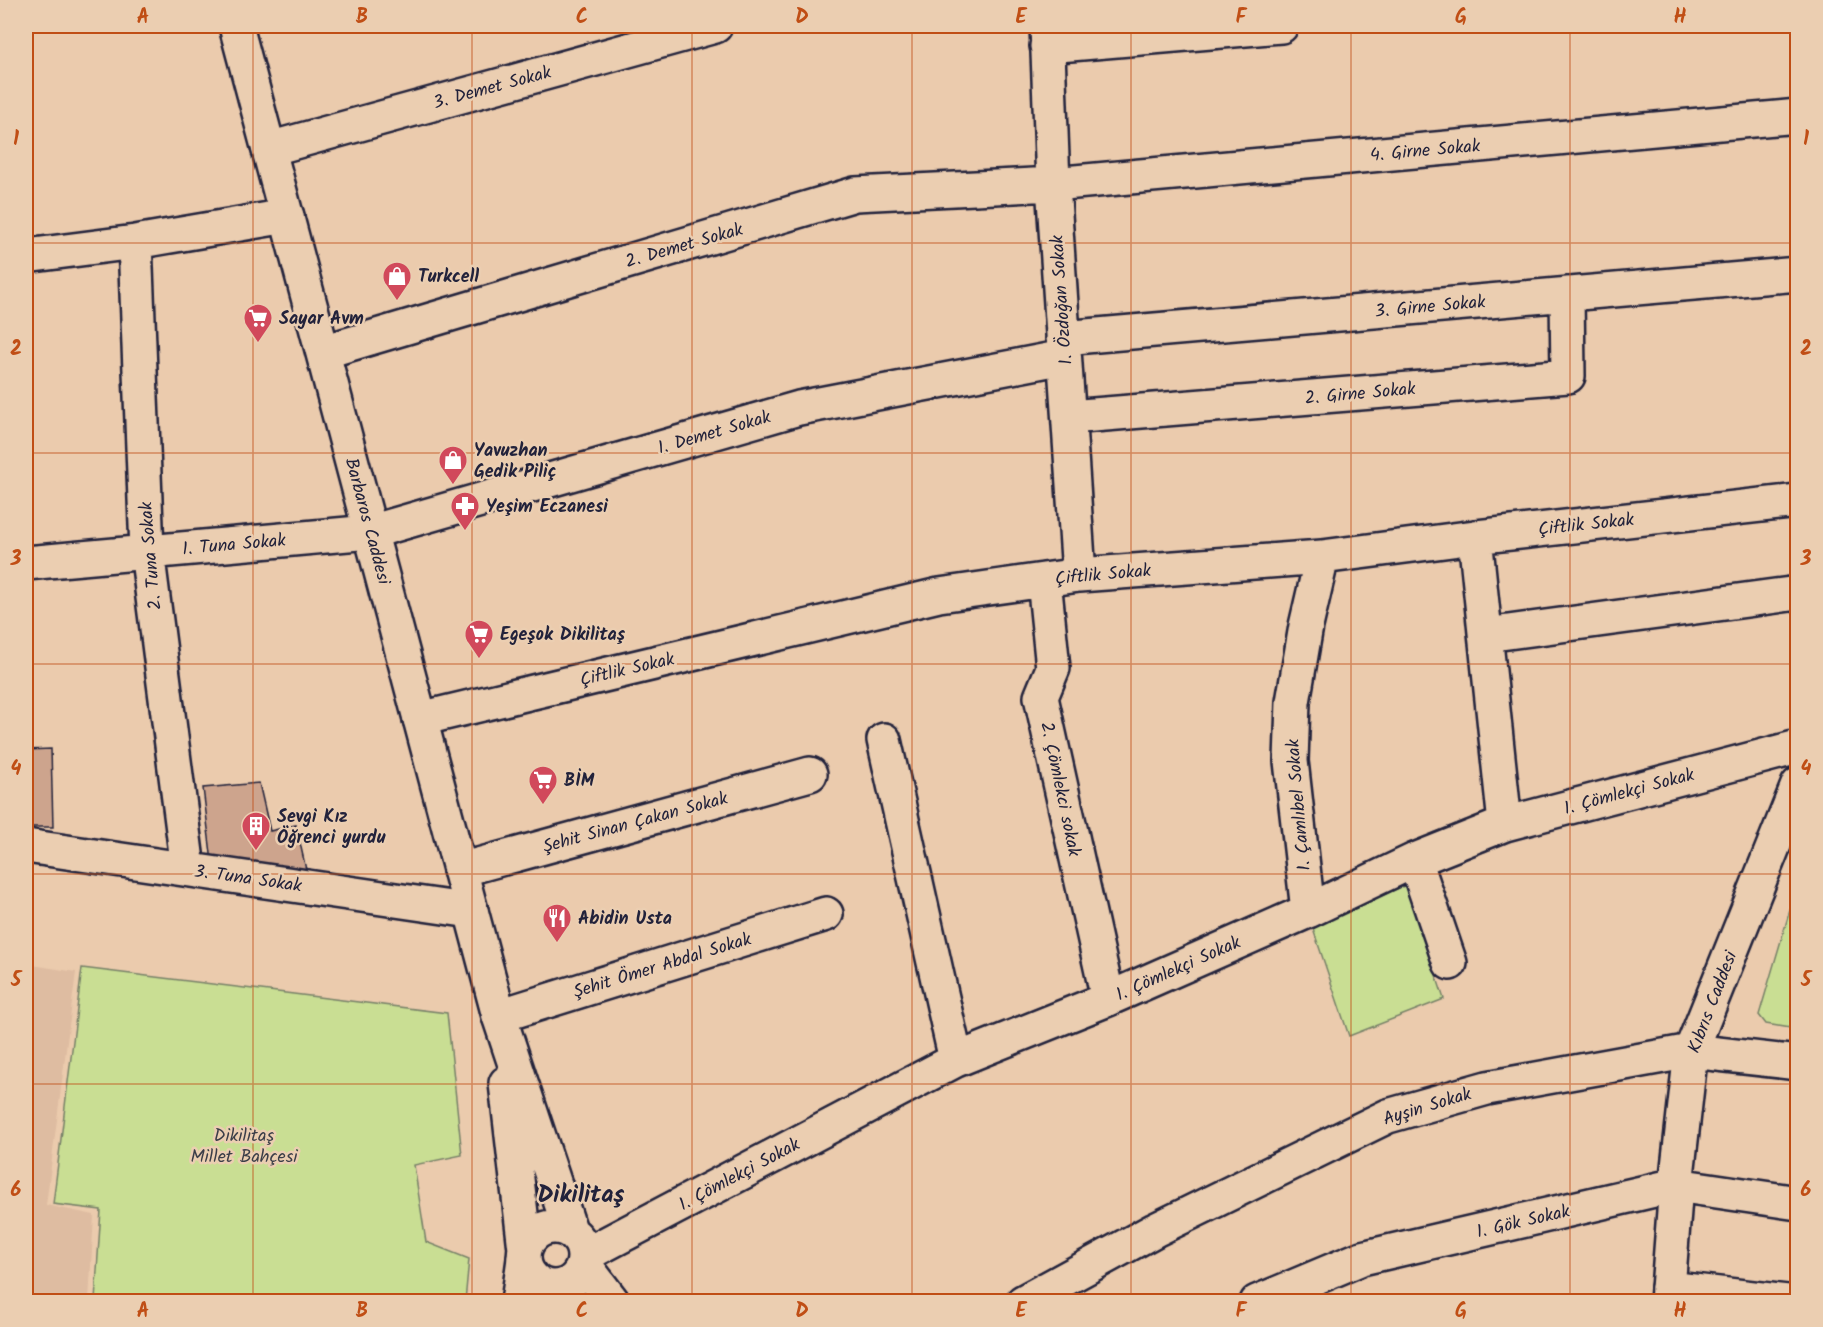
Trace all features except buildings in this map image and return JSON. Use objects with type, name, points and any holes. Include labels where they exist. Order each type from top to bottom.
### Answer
[{"type":"street","name":"Barbaros Caddesi","points":[[236,26],[499,1016]]},
{"type":"street","name":"3. Demet Sokak","points":[[269,149],[715,26]]},
{"type":"street","points":[[1047,36],[1281,26]]},
{"type":"street","name":"1. Özdoğan Sokak","points":[[1047,36],[1053,184],[1079,575]]},
{"type":"street","name":"4. Girne Sokak","points":[[1053,184],[1797,116]]},
{"type":"street","name":"2. Demet Sokak","points":[[323,352],[855,194],[1053,184]]},
{"type":"street","points":[[26,256],[135,242],[287,216]]},
{"type":"street","name":"2. Tuna Sokak","points":[[135,242],[147,551],[188,869]]},
{"type":"street","name":"3. Girne Sokak","points":[[1064,348],[1567,294],[1797,274]]},
{"type":"street","name":"2. Girne Sokak","points":[[1070,417],[1568,376],[1567,294]]},
{"type":"street","name":"1. Demet Sokak","points":[[370,532],[799,408],[1064,348]]},
{"type":"street","name":"Çiftlik Sokak","points":[[420,719],[939,595],[1079,575],[1322,557],[1475,537],[1797,501]]},
{"type":"street","name":"1. Tuna Sokak","points":[[26,563],[370,532]]},
{"type":"street","points":[[1475,537],[1505,824]]},
{"type":"street","name":"1. Çamlıbel Sokak","points":[[1308,911],[1291,761],[1293,702],[1306,626],[1322,557]]},
{"type":"street","name":"2. Çömlekci sokak","points":[[1044,580],[1053,668],[1041,696],[1108,999]]},
{"type":"street","points":[[1486,634],[1797,593]]},
{"type":"street","points":[[884,740],[956,1060]]},
{"type":"street","name":"1. Çömlekçi Sokak","points":[[580,1250],[956,1060],[1108,999],[1308,911],[1415,860],[1505,824],[1797,747]]},
{"type":"street","name":"Şehit Sinan Çakan Sokak","points":[[460,870],[810,774]]},
{"type":"street","name":"Kıbrıs Caddesi","points":[[1668,1295],[1676,1185],[1691,1051],[1797,785]]},
{"type":"street","name":"3. Tuna Sokak","points":[[26,846],[471,911]]},
{"type":"street","points":[[1415,860],[1450,963]]},
{"type":"street","name":"Şehit Ömer Abdal Sokak","points":[[499,1016],[826,914]]},
{"type":"street","points":[[499,1016],[527,1271],[535,1280],[546,1286],[558,1287],[569,1284],[579,1275],[580,1250]]},
{"type":"street","points":[[499,1016],[580,1250],[613,1302]]},
{"type":"street","name":"Ayşin Sokak","points":[[1023,1302],[1155,1230],[1388,1116],[1487,1088],[1691,1051],[1797,1063]]},
{"type":"street","name":"1. Gök Sokak","points":[[1257,1302],[1362,1258],[1676,1185],[1797,1203]]},
{"type":"street","points":[[518,1302],[524,1254],[535,1234],[552,1226],[580,1250]]},
{"type":"street","points":[[1668,1295],[1788,1302]]},
{"type":"shaded area","points":[[26,964],[76,972],[46,1205],[94,1215],[89,1301],[26,1301]]},
{"type":"green space","points":[[1406,885],[1444,999],[1349,1036],[1312,926]]},
{"type":"green space","points":[[1790,910],[1797,911],[1797,1029],[1766,1024],[1759,1015]]},
{"type":"green space","name":"Dikilitaş Millet Bahçesi","points":[[82,968],[447,1013],[462,1155],[414,1165],[426,1242],[469,1259],[465,1301],[95,1301],[101,1210],[53,1204]]},
{"type":"place","name":"Turkcell","points":[[397,302]]},
{"type":"place","name":"Sayar Avm","points":[[258,344]]},
{"type":"place","name":"Yavuzhan Gedik Piliç","points":[[453,486]]},
{"type":"place","name":"Yeşim Eczanesi","points":[[465,532]]},
{"type":"place","name":"Egeşok Dikilitaş","points":[[479,660]]},
{"type":"place","name":"BİM","points":[[543,806]]},
{"type":"place","name":"Sevgi Kız Öğrenci yurdu","points":[[256,852]]},
{"type":"place","name":"Abidin Usta","points":[[557,944]]},
{"type":"district","name":"Dikilitaş","points":[[581,1194]]}]
